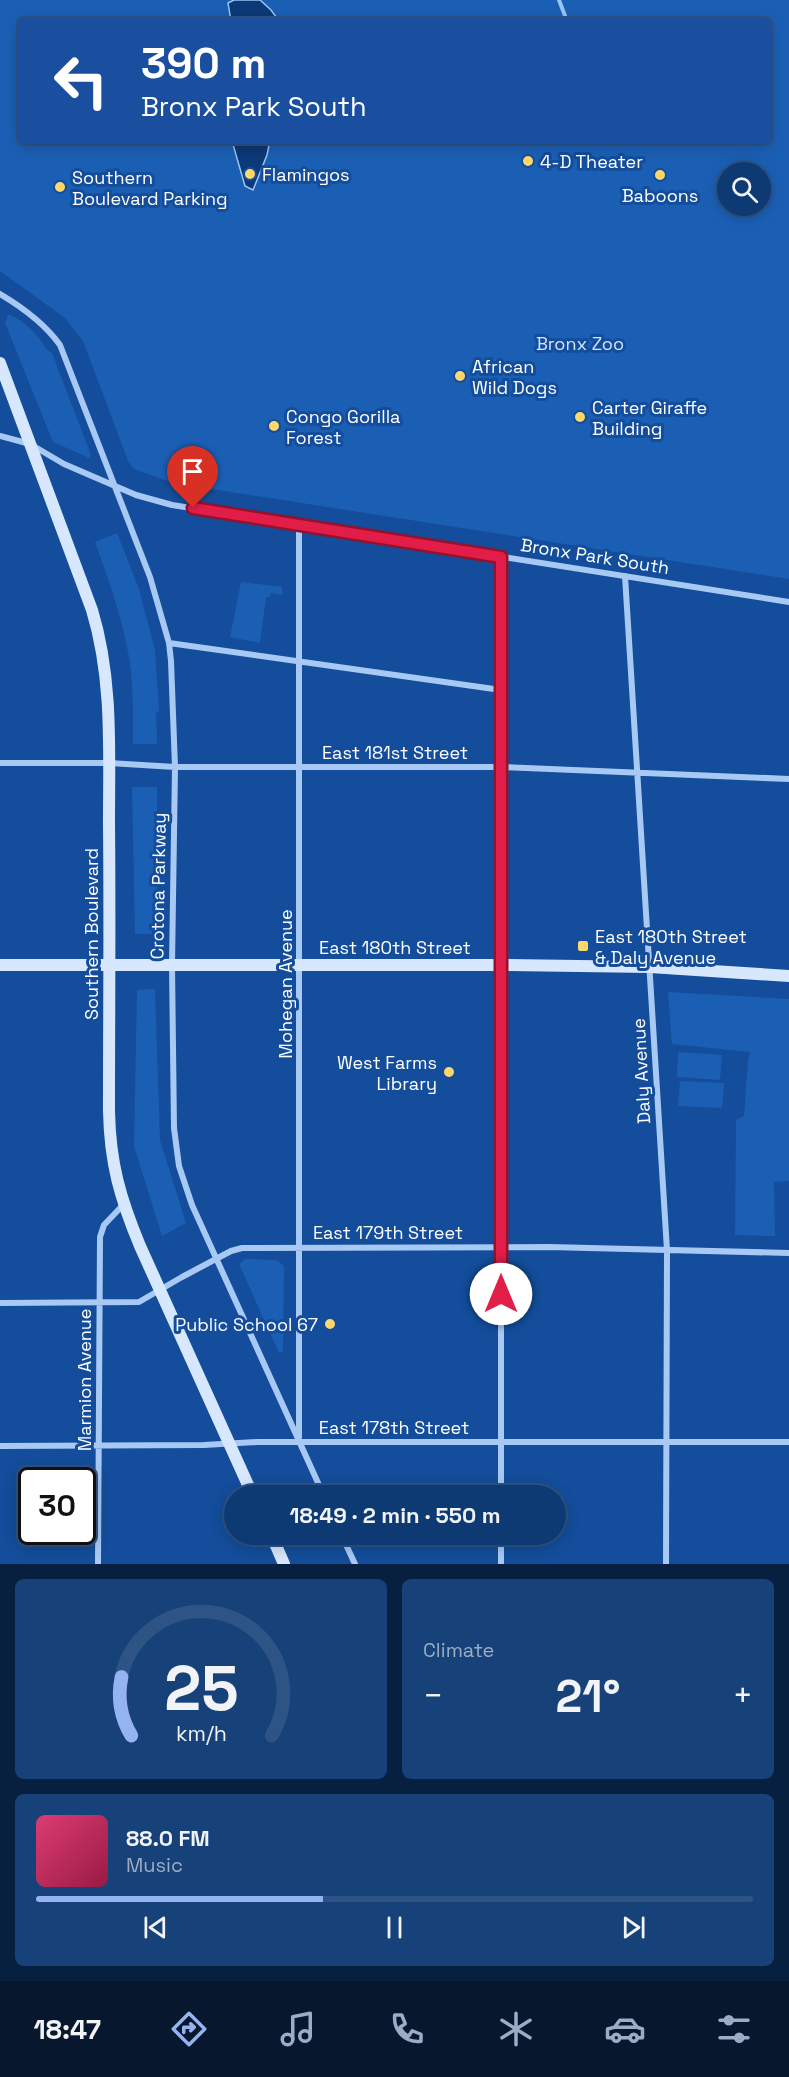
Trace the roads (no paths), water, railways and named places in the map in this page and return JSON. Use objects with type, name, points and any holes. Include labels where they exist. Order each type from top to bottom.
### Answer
[{"type":"main road","name":"Southern Boulevard","points":[[0,363],[84,586],[99,635],[106,675],[109,763],[110,1146],[116,1176],[124,1204],[160,1290],[248,1485]]},
{"type":"main road","name":"East 180th Street","points":[[0,965],[501,964],[650,967],[789,976]]},
{"type":"main road","points":[[276,1545],[284,1564]]},
{"type":"street","name":"Crotona Parkway","points":[[0,294],[33,318],[53,335],[60,345],[150,577],[169,643],[175,767],[172,965],[174,1128],[178,1166],[192,1205],[319,1485]]},
{"type":"street","name":"Bronx Park South","points":[[0,436],[30,444],[64,464],[136,495],[172,505],[789,602]]},
{"type":"street","name":"Mohegan Avenue","points":[[299,525],[299,1442]]},
{"type":"street","points":[[501,557],[501,1485]]},
{"type":"street","name":"Daly Avenue","points":[[625,576],[667,1250],[666,1564]]},
{"type":"street","points":[[169,643],[501,690]]},
{"type":"street","name":"East 181st Street","points":[[0,763],[109,763],[175,767],[501,767],[789,779]]},
{"type":"street","name":"Marmion Avenue","points":[[98,1564],[101,1232],[104,1225],[124,1204]]},
{"type":"street","name":"East 179th Street","points":[[0,1303],[139,1302],[216,1259],[242,1248],[549,1247],[789,1253]]},
{"type":"street","name":"East 178th Street","points":[[0,1446],[98,1447],[299,1442],[789,1442]]},
{"type":"street","points":[[346,1545],[355,1564]]},
{"type":"street","points":[[501,1545],[501,1564]]},
{"type":"waterway","points":[[559,0],[566,18]]},
{"type":"place","name":"4-D Theater","points":[[528,161]]},
{"type":"place","name":"Flamingos","points":[[250,174]]},
{"type":"place","name":"Baboons","points":[[660,175]]},
{"type":"place","name":"Southern Boulevard Parking","points":[[60,187]]},
{"type":"place","name":"African Wild Dogs","points":[[460,376]]},
{"type":"place","name":"Carter Giraffe Building","points":[[580,417]]},
{"type":"place","name":"Congo Gorilla Forest","points":[[274,426]]},
{"type":"place","name":"East 180th Street & Daly Avenue","points":[[583,946]]},
{"type":"place","name":"West Farms Library","points":[[449,1072]]},
{"type":"place","name":"Public School 67","points":[[330,1324]]},
{"type":"park label","name":"Bronx Zoo","points":[[580,343]]}]
